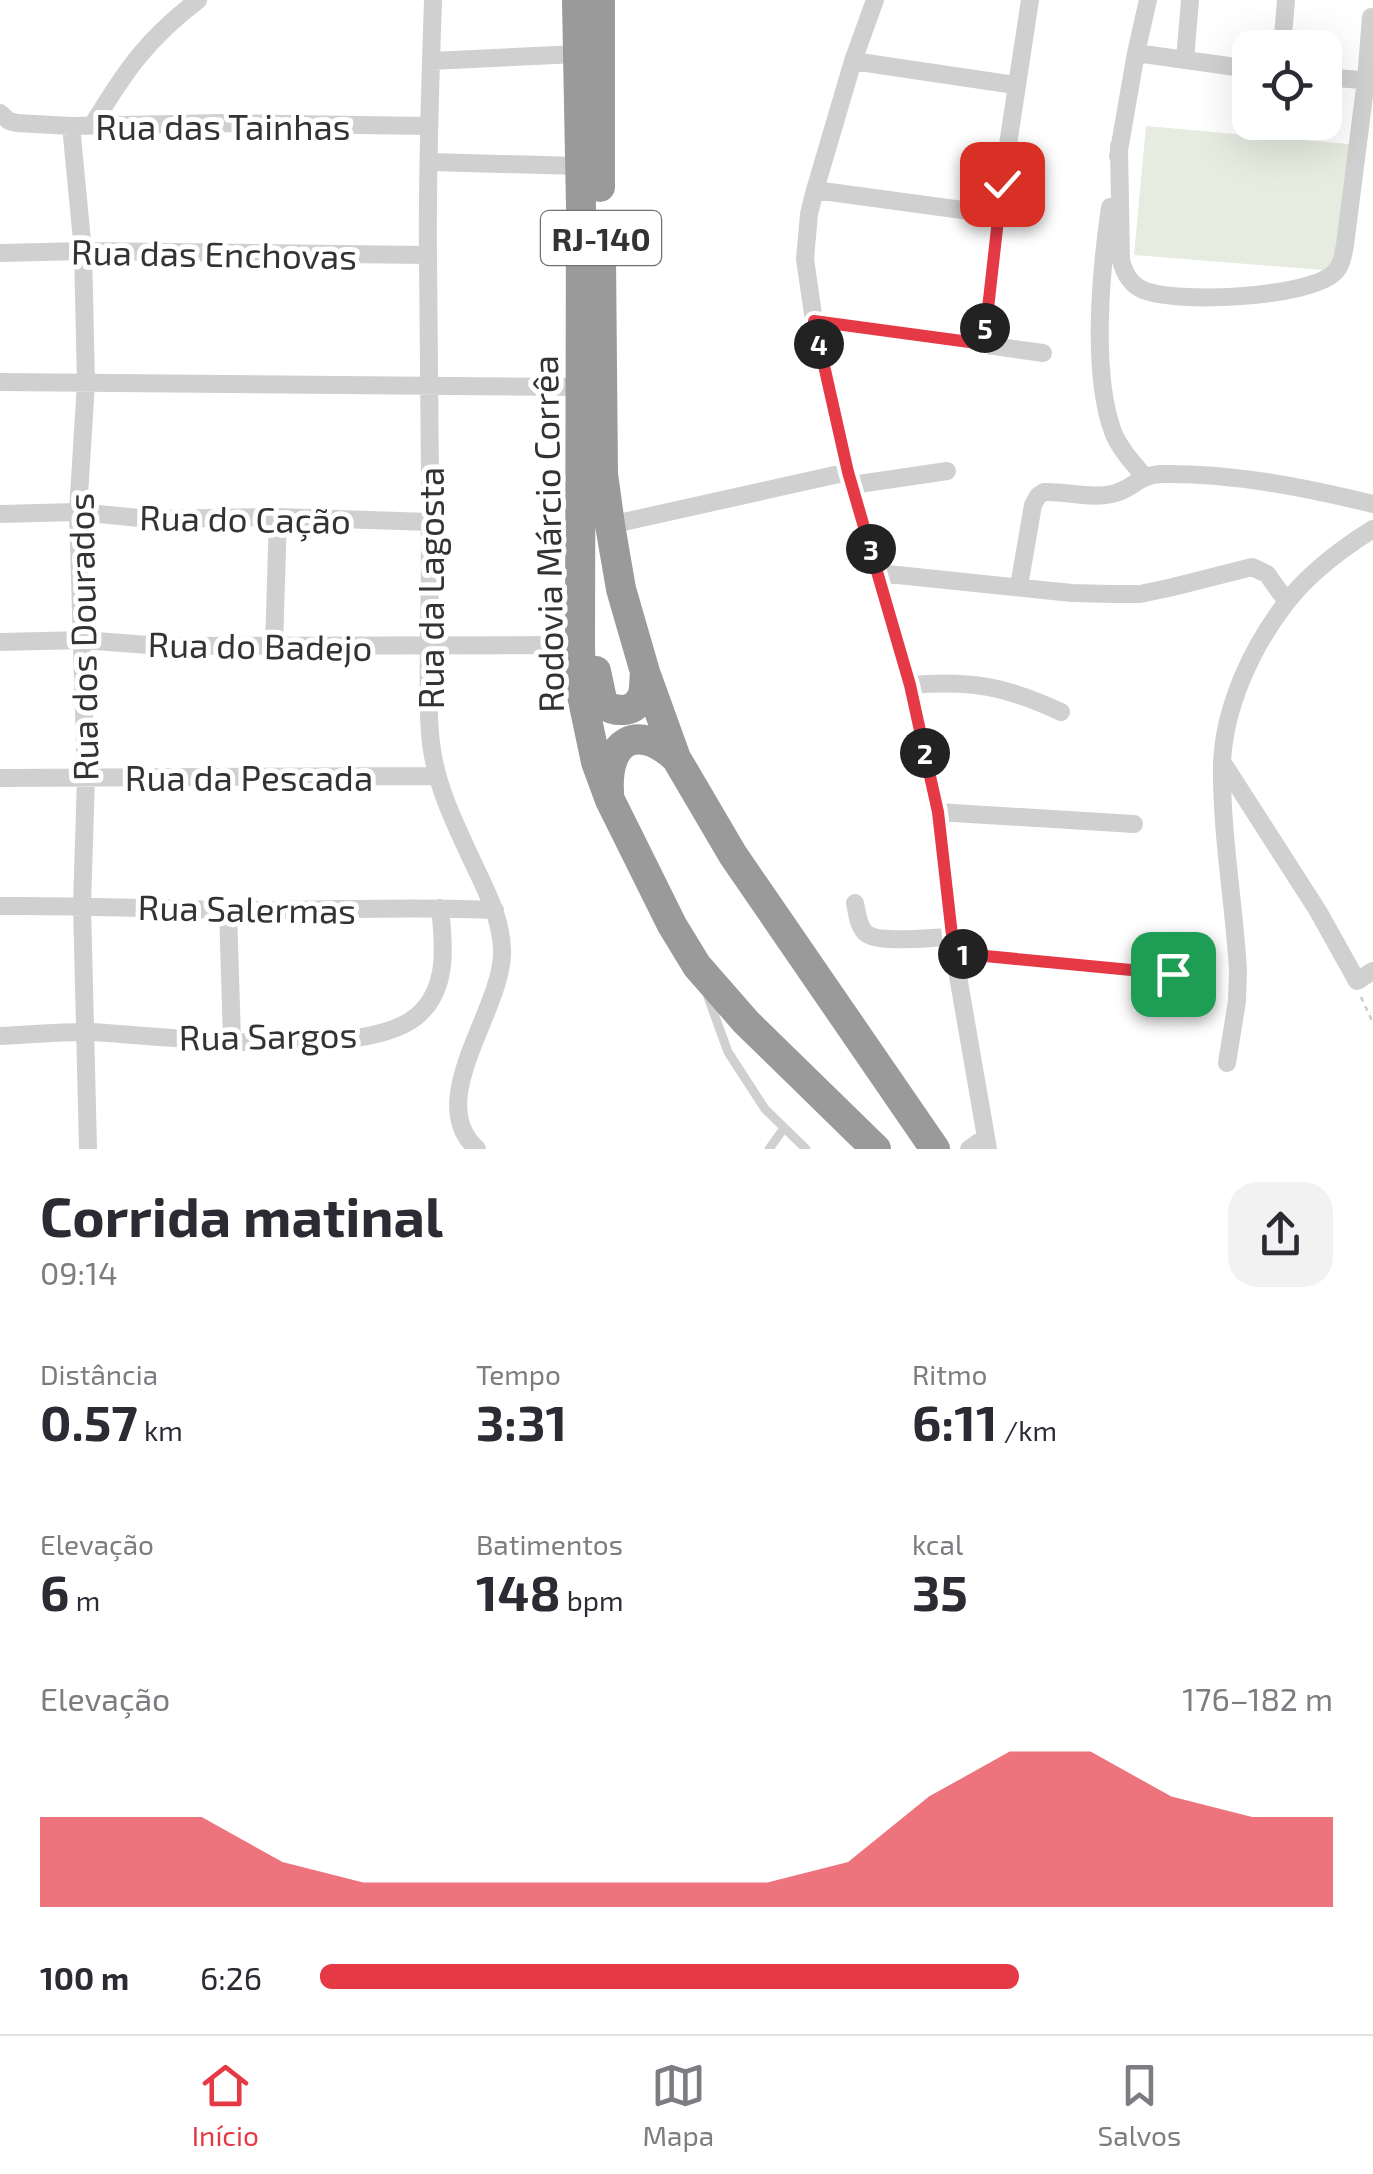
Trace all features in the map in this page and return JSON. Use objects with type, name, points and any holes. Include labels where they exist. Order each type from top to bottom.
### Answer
[{"type":"highway","name":"Rodovia Márcio Corrêa","points":[[577,0],[579,633],[581,691],[596,762],[610,800],[697,966],[746,1022],[876,1149]]},
{"type":"highway","name":"Rodovia Márcio Corrêa","points":[[600,0],[603,474],[621,589],[645,672],[676,758],[733,855],[935,1149]]},
{"type":"highway","points":[[579,633],[592,650],[603,704],[611,710],[636,705],[642,697],[645,672]]},
{"type":"highway","points":[[610,800],[608,770],[621,746],[634,740],[648,740],[676,758]]},
{"type":"street","points":[[93,124],[136,58],[198,0]]},
{"type":"street","name":"Rua da Lagosta","points":[[433,0],[428,126],[428,718],[437,776],[495,910],[502,938],[500,970],[460,1092],[458,1112],[462,1130],[476,1149]]},
{"type":"street","points":[[875,0],[815,190],[805,259],[814,321],[850,479],[910,685],[938,812],[953,945],[987,1143],[969,1149]]},
{"type":"street","points":[[984,344],[1030,0]]},
{"type":"street","points":[[1144,476],[1114,435],[1103,377],[1100,329],[1102,274],[1119,146],[1148,0]]},
{"type":"street","points":[[1185,60],[1190,0]]},
{"type":"street","points":[[1284,30],[1286,0]]},
{"type":"street","points":[[1119,146],[1121,260],[1134,284],[1158,294],[1200,298],[1308,286],[1332,275],[1342,260],[1370,81],[1370,17]]},
{"type":"street","points":[[1136,53],[1232,66]]},
{"type":"street","points":[[431,61],[577,54]]},
{"type":"street","points":[[853,62],[1016,85]]},
{"type":"street","points":[[1342,78],[1370,81]]},
{"type":"street","name":"Rua das Tainhas","points":[[0,113],[17,123],[71,126],[428,126]]},
{"type":"street","name":"Rua dos Dourados","points":[[71,126],[83,251],[86,382],[78,512],[86,778],[82,905],[88,1149]]},
{"type":"street","points":[[429,162],[580,166]]},
{"type":"street","points":[[815,190],[999,215]]},
{"type":"street","name":"Rua das Enchovas","points":[[0,254],[83,251],[428,255]]},
{"type":"street","points":[[814,321],[1042,353]]},
{"type":"street","points":[[0,382],[579,387]]},
{"type":"street","points":[[610,525],[850,479],[947,471]]},
{"type":"street","points":[[1019,586],[1034,505],[1038,496],[1048,491],[1114,494],[1144,476],[1187,475],[1263,482],[1373,504]]},
{"type":"street","name":"Rua do Cação","points":[[0,514],[78,512],[150,519],[278,517],[430,522]]},
{"type":"street","points":[[274,646],[278,517]]},
{"type":"street","points":[[1227,1063],[1238,970],[1222,762],[1230,714],[1255,651],[1286,602],[1317,570],[1373,528]]},
{"type":"street","points":[[878,572],[1072,593],[1140,594],[1252,567],[1267,574],[1286,602]]},
{"type":"street","name":"Rua do Badejo","points":[[0,642],[430,646],[579,633]]},
{"type":"street","points":[[910,685],[943,682],[987,686],[1024,695],[1061,712]]},
{"type":"street","points":[[1222,762],[1344,956],[1365,976]]},
{"type":"street","name":"Rua da Pescada","points":[[0,778],[437,776]]},
{"type":"street","points":[[938,812],[1134,824]]},
{"type":"street","points":[[855,902],[861,926],[872,936],[1173,974]]},
{"type":"street","name":"Rua Salermas","points":[[0,906],[495,910]]},
{"type":"street","name":"Rua Sargos","points":[[0,1036],[86,1032],[314,1043],[356,1040],[394,1029],[426,1007],[440,979],[444,941],[440,908]]},
{"type":"street","points":[[228,910],[232,1040]]},
{"type":"lane","points":[[697,966],[728,1052],[765,1109],[806,1149]]},
{"type":"lane","points":[[770,1149],[784,1128]]},
{"type":"path","points":[[1365,976],[1366,1011],[1373,1023]]},
{"type":"shaded area","points":[[1146,126],[1232,134],[1232,140],[1349,144],[1337,271],[1134,255]]},
{"type":"route","points":[[1002,184],[984,344],[814,321],[848,472],[910,685],[938,812],[954,953],[1173,974]]}]
